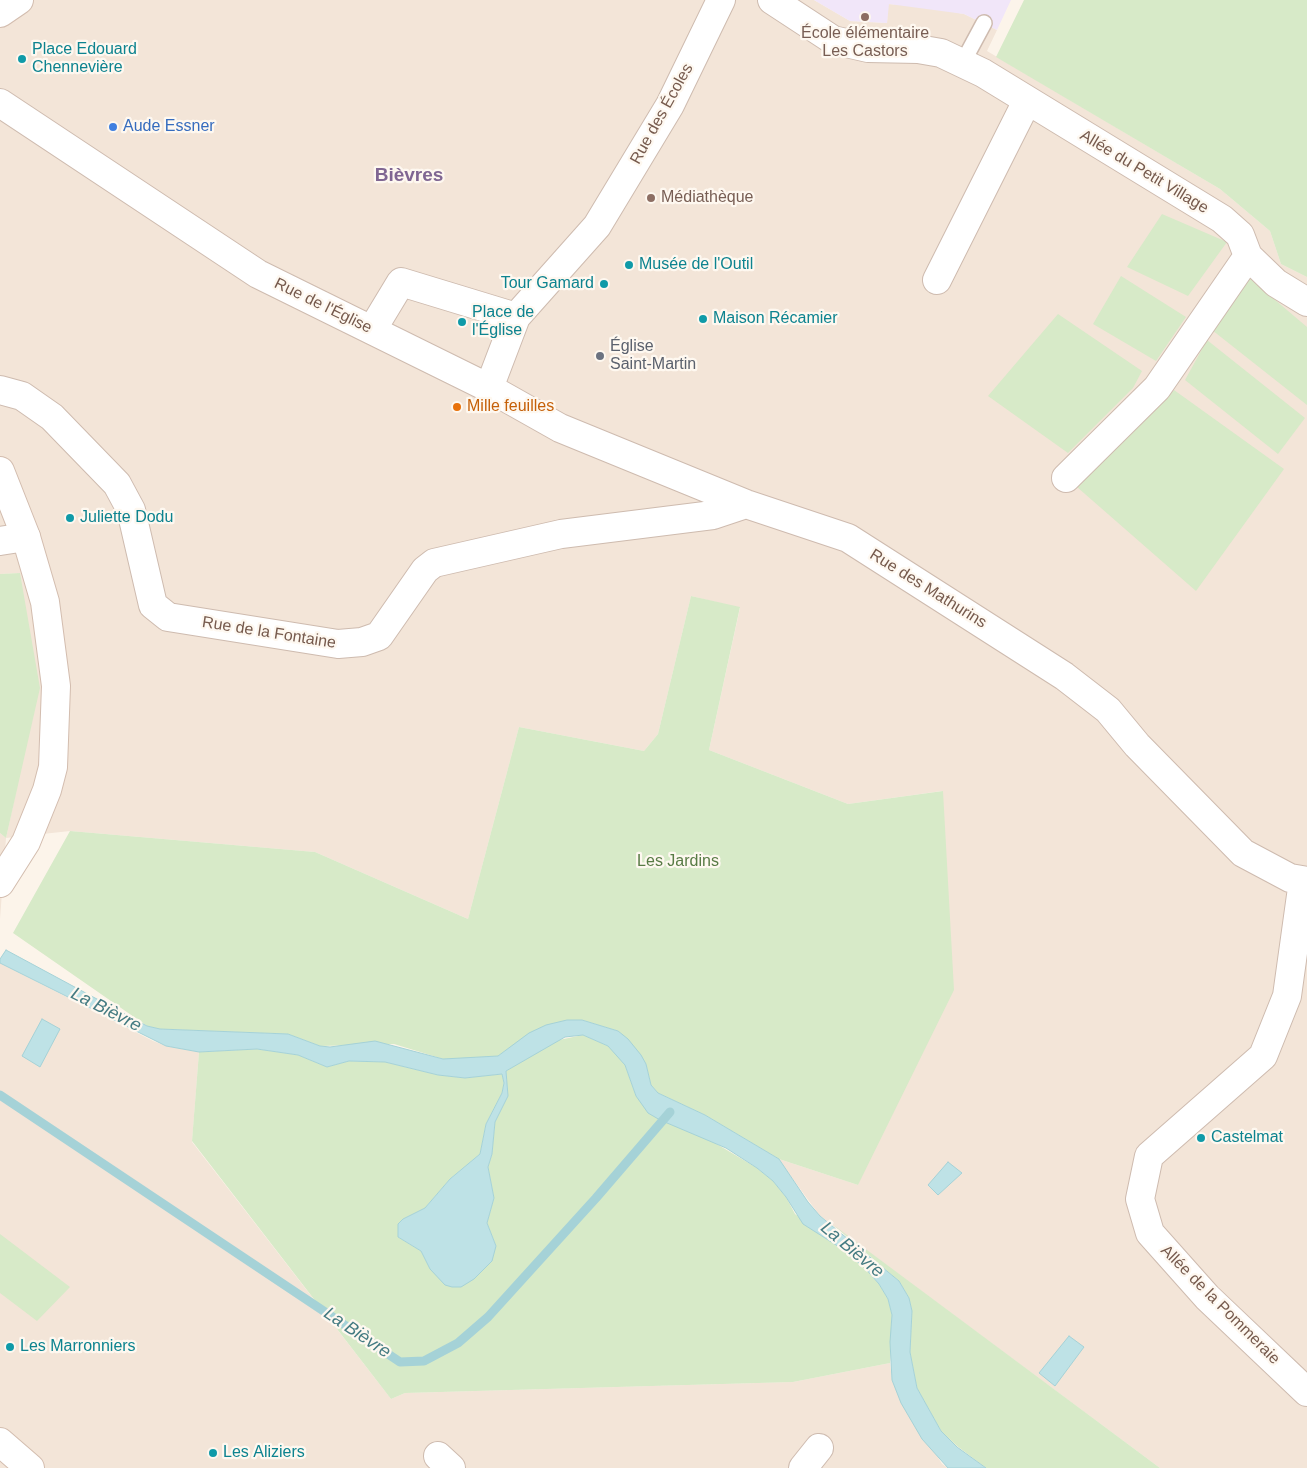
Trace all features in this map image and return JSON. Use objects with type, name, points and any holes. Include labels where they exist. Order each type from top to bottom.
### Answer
[{"type":"street","points":[[0,13],[19,0]]},
{"type":"street","name":"Rue des Écoles","points":[[516,317],[597,226],[670,105],[721,0]]},
{"type":"street","name":"Allée du Petit Village","points":[[772,0],[832,40],[868,48],[918,49],[941,53],[963,62],[1222,220],[1240,235],[1248,256]]},
{"type":"street","points":[[937,280],[1027,101]]},
{"type":"street","name":"Rue de l'Église","points":[[0,103],[258,274],[489,388]]},
{"type":"street","points":[[1066,478],[1157,388],[1248,256],[1276,284],[1307,302]]},
{"type":"street","points":[[372,330],[401,282],[516,317],[489,388]]},
{"type":"street","name":"Rue des Mathurins","points":[[489,388],[560,428],[746,504],[848,538],[1064,676],[1108,710],[1137,745],[1243,854],[1290,878],[1305,881]]},
{"type":"street","name":"Rue de la Fontaine","points":[[0,390],[22,396],[52,417],[117,484],[134,518],[153,605],[168,617],[338,644],[362,642],[379,636],[424,570],[434,563],[561,534],[713,515],[746,504]]},
{"type":"street","points":[[0,471],[13,539],[46,602],[56,686],[53,767],[33,827],[0,883]]},
{"type":"street","name":"Allée de la Pommeraie","points":[[1305,881],[1287,996],[1263,1056],[1150,1156],[1140,1199],[1150,1233],[1208,1297],[1307,1392]]},
{"type":"street","points":[[0,1442],[30,1468]]},
{"type":"lane","points":[[963,62],[984,23]]},
{"type":"shaded area","points":[[0,0],[814,0],[850,21],[887,23],[888,4],[926,7],[964,14],[997,30],[987,51],[1220,189],[1270,231],[1281,264],[1307,277],[1307,1468],[1160,1468],[820,1216],[784,1167],[779,1159],[858,1185],[942,791],[848,804],[709,750],[740,608],[691,596],[658,734],[644,751],[519,727],[468,919],[315,852],[70,831],[6,838],[16,792],[20,573],[0,574]]},
{"type":"shaded area","name":"École élémentaire Les Castors","points":[[814,0],[1011,0],[997,30],[964,14],[889,4],[887,23],[850,21]]},
{"type":"shaded area","points":[[0,833],[6,838],[0,919]]},
{"type":"shaded area","points":[[0,963],[153,1041],[166,1046],[199,1052],[192,1142],[391,1399],[405,1393],[793,1382],[890,1363],[892,1380],[942,1464],[948,1468],[0,1468]]},
{"type":"green space","points":[[1024,0],[1307,0],[1307,277],[1281,264],[1270,231],[1220,189],[996,57]]},
{"type":"green space","points":[[1162,214],[1227,242],[1188,296],[1127,267]]},
{"type":"green space","points":[[1121,276],[1186,317],[1156,361],[1093,324]]},
{"type":"green space","points":[[1248,277],[1307,327],[1307,405],[1212,330]]},
{"type":"green space","points":[[1058,314],[1142,371],[1133,388],[1068,453],[988,396]]},
{"type":"green space","points":[[1207,340],[1305,418],[1278,454],[1185,380]]},
{"type":"green space","points":[[1174,390],[1284,469],[1196,591],[1077,487]]},
{"type":"green space","points":[[20,573],[40,688],[6,838],[0,833],[0,574]]},
{"type":"green space","name":"Les Jardins","points":[[691,596],[740,607],[709,750],[848,804],[943,791],[954,990],[858,1185],[779,1159],[705,1115],[658,1093],[651,1085],[646,1064],[618,1031],[582,1020],[567,1020],[513,1046],[498,1056],[463,1059],[443,1059],[394,1044],[320,1046],[288,1034],[160,1029],[147,1026],[13,933],[70,831],[315,852],[468,919],[519,727],[644,751],[658,734]]},
{"type":"green space","points":[[583,1035],[608,1046],[619,1056],[625,1065],[636,1096],[757,1168],[773,1181],[786,1197],[795,1214],[864,1267],[879,1284],[888,1299],[892,1315],[890,1363],[793,1382],[405,1393],[391,1399],[192,1141],[199,1052],[257,1049],[298,1055],[327,1067],[349,1061],[385,1062],[438,1075],[465,1078],[502,1074],[504,1083],[502,1093],[486,1124],[480,1154],[450,1179],[425,1208],[403,1219],[398,1237],[421,1251],[430,1269],[496,1246],[487,1223],[494,1198],[488,1167],[492,1154],[495,1122],[508,1096],[506,1071],[554,1041]]},
{"type":"green space","points":[[832,1224],[1160,1468],[986,1468],[941,1431],[917,1388],[910,1352],[912,1311],[909,1298],[899,1281]]},
{"type":"green space","points":[[0,1234],[70,1287],[37,1321],[0,1293]]},
{"type":"water","points":[[6,950],[147,1026],[160,1029],[288,1034],[320,1046],[330,1047],[375,1041],[443,1059],[498,1056],[529,1033],[546,1025],[567,1020],[582,1020],[618,1031],[628,1039],[641,1055],[646,1064],[651,1085],[658,1093],[705,1115],[779,1159],[808,1202],[820,1216],[899,1281],[909,1298],[912,1311],[910,1352],[917,1388],[941,1431],[957,1447],[986,1468],[948,1468],[922,1439],[901,1403],[892,1380],[890,1342],[892,1315],[888,1299],[879,1284],[864,1267],[836,1245],[803,1224],[786,1197],[773,1181],[757,1168],[726,1148],[648,1113],[636,1096],[625,1065],[608,1046],[583,1035],[565,1037],[506,1071],[508,1096],[495,1122],[492,1154],[488,1167],[494,1198],[487,1223],[496,1246],[492,1261],[474,1279],[461,1287],[452,1287],[445,1285],[430,1269],[421,1251],[398,1237],[398,1224],[403,1219],[425,1208],[450,1179],[480,1154],[486,1124],[502,1093],[504,1083],[502,1074],[465,1078],[438,1075],[385,1062],[349,1061],[327,1067],[298,1055],[257,1049],[199,1052],[166,1046],[0,963],[0,959]]},
{"type":"water","points":[[42,1019],[60,1029],[40,1067],[22,1056]]},
{"type":"water","points":[[948,1162],[962,1173],[938,1195],[928,1185]]},
{"type":"water","points":[[1069,1336],[1084,1347],[1055,1386],[1039,1373]]},
{"type":"waterway","name":"La Bièvre","points":[[0,1095],[400,1362],[424,1361],[458,1343],[488,1317],[596,1198],[670,1112]]},
{"type":"place","name":"École élémentaire Les Castors","points":[[865,17]]},
{"type":"place","name":"Place Edouard Chennevière","points":[[22,59]]},
{"type":"place","name":"Aude Essner","points":[[113,127]]},
{"type":"place","name":"Médiathèque","points":[[651,198]]},
{"type":"place","name":"Musée de l'Outil","points":[[629,265]]},
{"type":"place","name":"Tour Gamard","points":[[604,284]]},
{"type":"place","name":"Maison Récamier","points":[[703,319]]},
{"type":"place","name":"Place de l'Église","points":[[462,322]]},
{"type":"place","name":"Église Saint-Martin","points":[[600,356]]},
{"type":"place","name":"Mille feuilles","points":[[457,407]]},
{"type":"place","name":"Juliette Dodu","points":[[70,518]]},
{"type":"place","name":"Castelmat","points":[[1201,1138]]},
{"type":"place","name":"Les Marronniers","points":[[10,1347]]},
{"type":"place","name":"Les Aliziers","points":[[213,1453]]},
{"type":"district","name":"Bièvres","points":[[409,176]]}]
